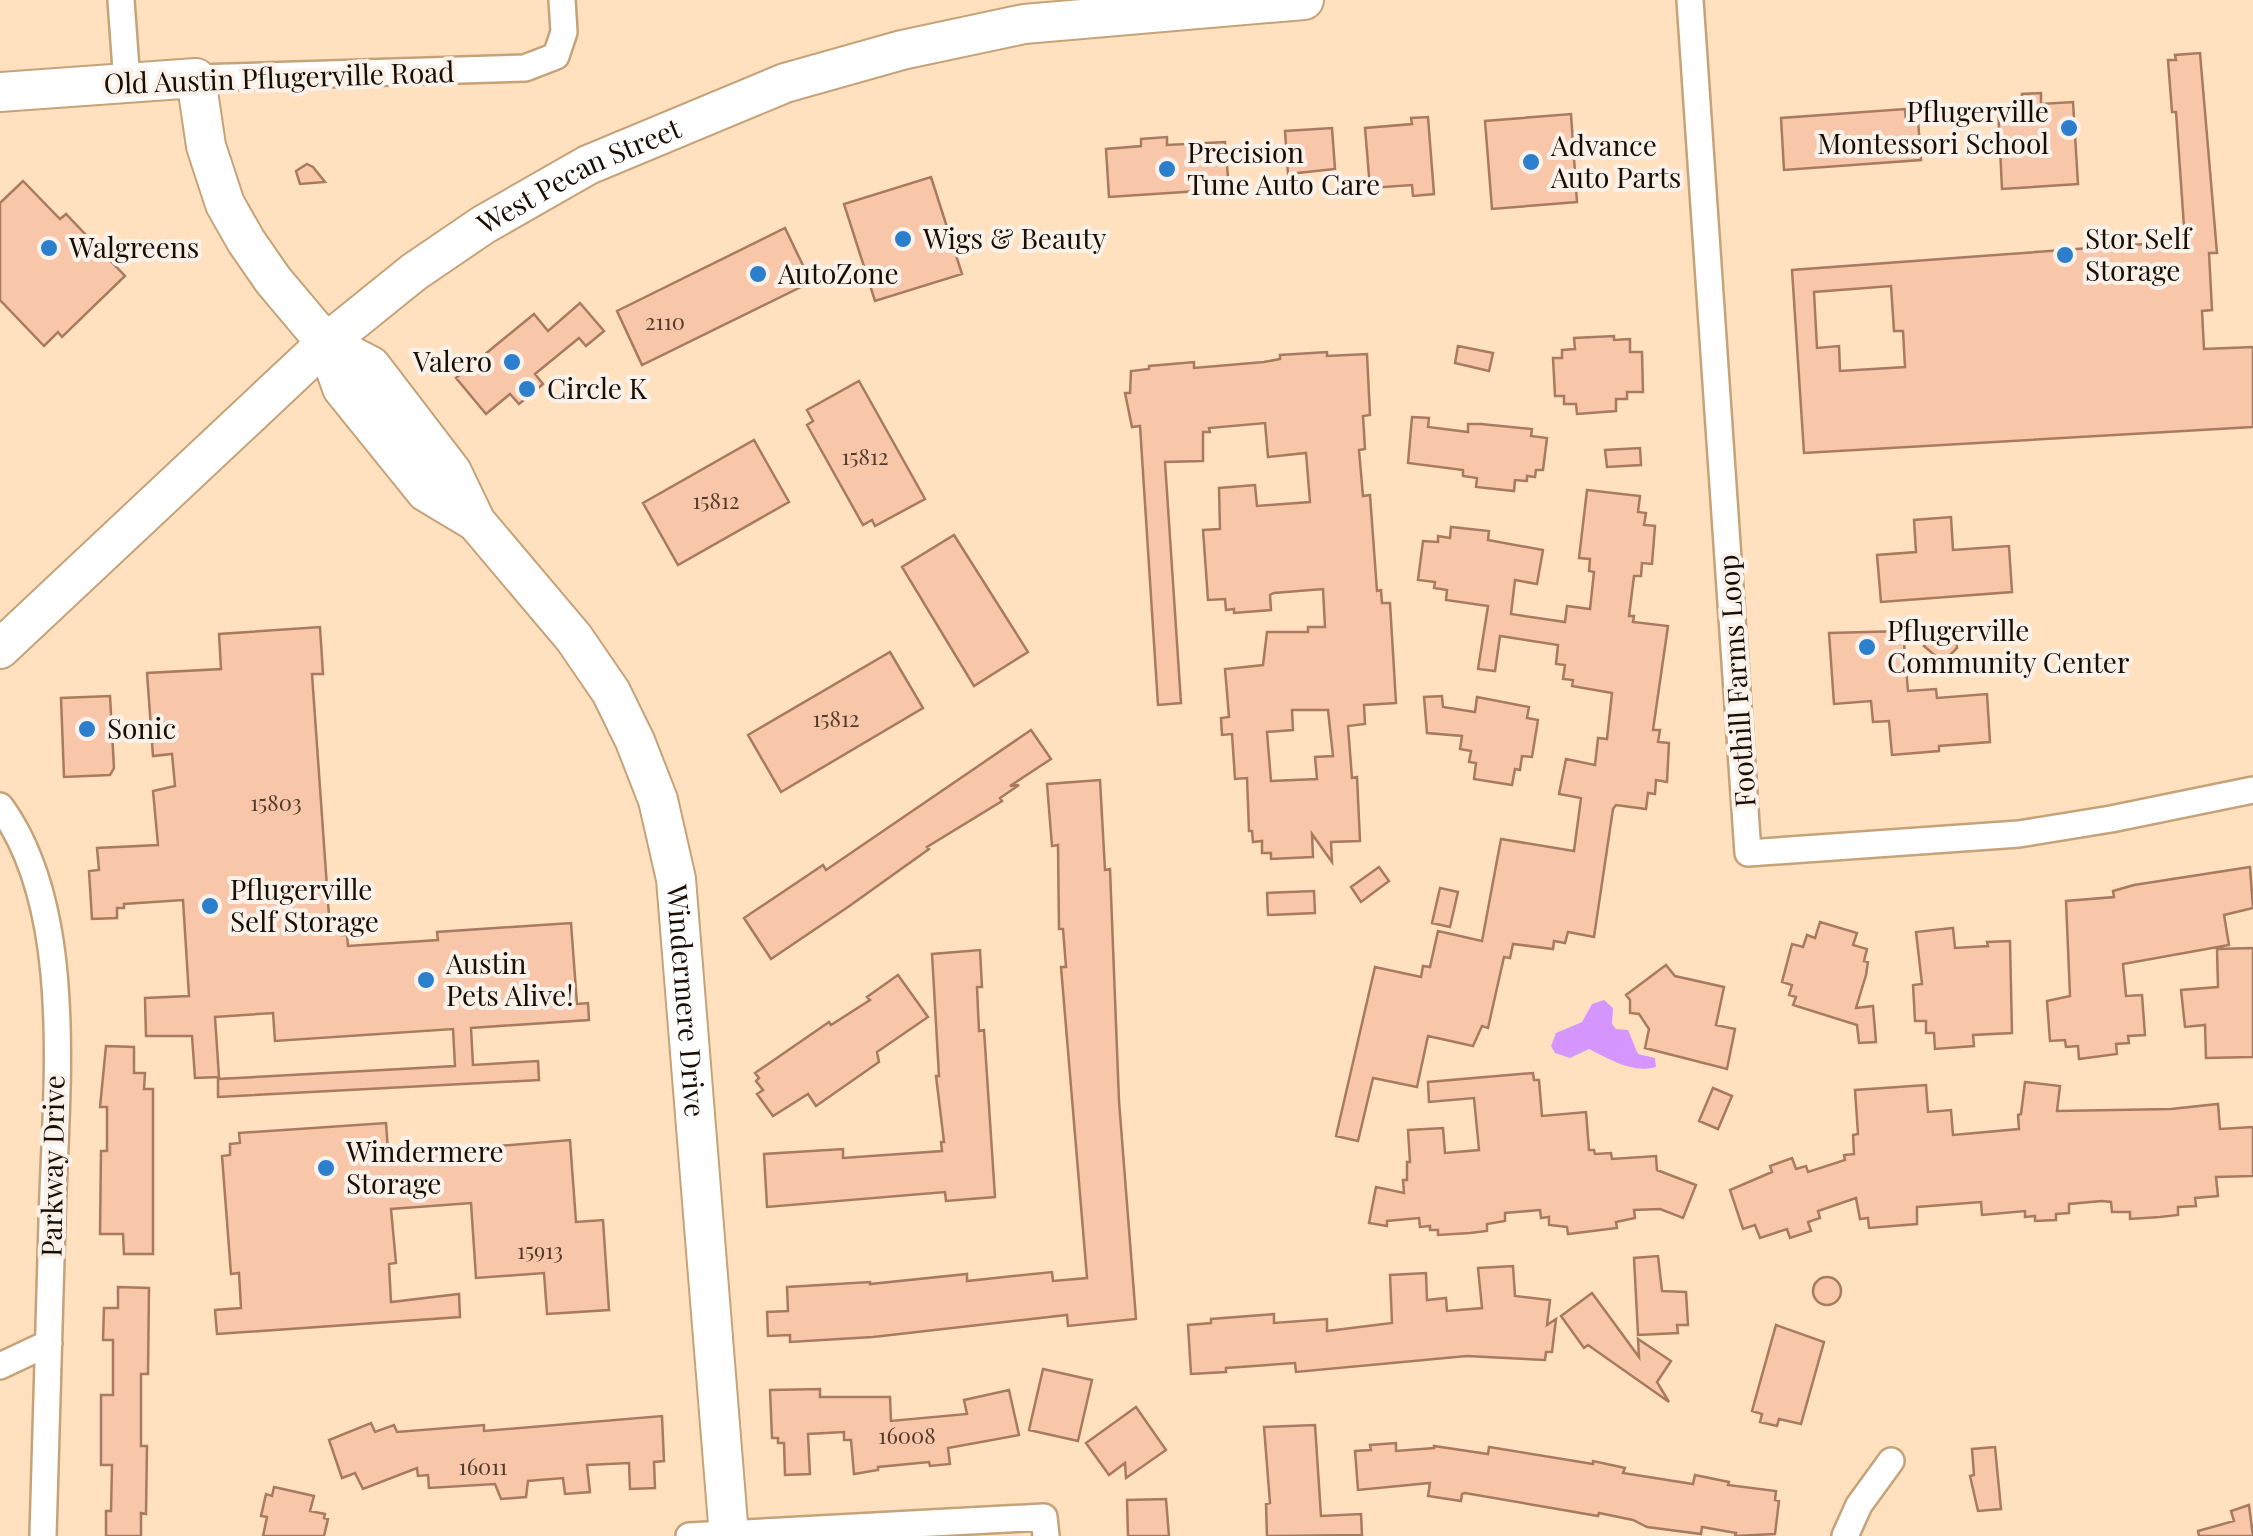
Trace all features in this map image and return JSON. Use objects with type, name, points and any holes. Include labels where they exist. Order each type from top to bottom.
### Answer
[{"type":"street","points":[[121,0],[127,83]]},
{"type":"street","name":"Old Austin Pflugerville Road","points":[[0,92],[196,78],[525,68],[556,56],[564,32],[562,0]]},
{"type":"street","name":"West Pecan Street","points":[[0,649],[326,342],[482,224],[588,165],[785,83],[1024,12],[1304,0]]},
{"type":"street","name":"Foothill Farms Loop","points":[[1690,0],[1748,853],[2018,834],[2111,820],[2253,790]]},
{"type":"street","name":"Windermere Drive","points":[[196,78],[206,146],[225,204],[273,280],[326,342],[342,388],[426,492],[476,522],[574,638],[611,692],[636,741],[658,800],[671,848],[729,1534]]},
{"type":"street","name":"Parkway Drive","points":[[0,806],[14,824],[29,856],[48,924],[54,976],[56,1064],[43,1536]]},
{"type":"street","points":[[0,1366],[49,1343]]},
{"type":"street","points":[[1845,1536],[1859,1505],[1891,1460]]},
{"type":"street","points":[[689,1536],[1044,1517],[1046,1536]]},
{"type":"shaded area","points":[[1604,1000],[1613,1008],[1612,1024],[1616,1029],[1628,1030],[1638,1054],[1655,1058],[1656,1067],[1630,1067],[1589,1049],[1570,1058],[1555,1053],[1551,1046],[1556,1033],[1582,1022],[1592,1004]]},
{"type":"building","name":"Stor Self Storage","points":[[2200,53],[2217,253],[2209,253],[2212,310],[2202,311],[2204,349],[2253,347],[2253,427],[1804,453],[1792,270],[2185,241],[2176,112],[2172,112],[2168,60],[2176,60],[2175,55]],"holes":[[[1891,286],[1894,331],[1903,331],[1905,367],[1840,371],[1839,346],[1817,348],[1814,292]]]},
{"type":"building","points":[[2041,93],[2041,104],[2073,102],[2078,184],[2002,189],[1998,107],[2022,105],[2022,94]]},
{"type":"building","points":[[1905,109],[1906,121],[1918,120],[1921,160],[1784,170],[1781,118]]},
{"type":"building","name":"Advance Auto Parts","points":[[1571,114],[1577,202],[1492,209],[1485,121]]},
{"type":"building","points":[[1428,117],[1434,194],[1413,196],[1412,185],[1370,188],[1365,128],[1412,124],[1411,118]]},
{"type":"building","points":[[1332,128],[1335,169],[1288,174],[1285,131]]},
{"type":"building","name":"Precision Tune Auto Care","points":[[1167,137],[1167,145],[1225,142],[1229,189],[1109,197],[1106,149],[1141,146],[1141,139]]},
{"type":"building","points":[[307,164],[325,182],[300,184],[296,171]]},
{"type":"building","name":"Wigs & Beauty","points":[[931,177],[962,274],[875,301],[844,204]]},
{"type":"building","name":"Walgreens","points":[[23,181],[60,219],[66,214],[125,276],[62,337],[58,332],[44,346],[0,300],[0,203]]},
{"type":"building","points":[[785,228],[811,282],[642,365],[617,311]]},
{"type":"building","name":"Valero","points":[[580,303],[604,331],[586,346],[579,338],[535,374],[543,384],[519,404],[510,394],[486,414],[456,378],[534,314],[548,331]]},
{"type":"building","points":[[1614,336],[1614,340],[1630,339],[1630,352],[1642,352],[1643,392],[1627,392],[1627,399],[1616,399],[1616,411],[1577,414],[1576,404],[1564,404],[1564,396],[1555,396],[1553,358],[1562,358],[1562,350],[1575,349],[1574,338]]},
{"type":"building","points":[[1458,346],[1493,353],[1489,371],[1455,363]]},
{"type":"building","points":[[1367,354],[1370,415],[1363,416],[1365,449],[1359,450],[1363,496],[1370,495],[1377,591],[1381,590],[1382,603],[1390,603],[1396,703],[1364,705],[1365,724],[1348,726],[1352,778],[1357,777],[1360,841],[1331,842],[1332,862],[1312,834],[1313,857],[1271,859],[1271,853],[1262,853],[1262,841],[1253,842],[1247,778],[1235,779],[1232,734],[1222,735],[1221,718],[1229,717],[1225,669],[1263,665],[1267,632],[1308,632],[1308,627],[1325,627],[1323,589],[1274,593],[1270,595],[1271,610],[1226,610],[1225,599],[1208,600],[1203,530],[1220,529],[1219,488],[1255,485],[1257,506],[1310,502],[1306,453],[1268,457],[1265,423],[1209,428],[1210,432],[1203,432],[1203,461],[1165,462],[1181,703],[1158,705],[1140,426],[1132,427],[1125,393],[1130,393],[1131,371],[1149,366],[1194,362],[1194,368],[1264,362],[1280,359],[1280,355]],"holes":[[[1292,710],[1328,710],[1333,756],[1315,757],[1317,779],[1271,781],[1267,732],[1293,730]]]},
{"type":"building","points":[[859,381],[925,499],[875,526],[872,520],[863,525],[807,425],[813,421],[807,410]]},
{"type":"building","points":[[1412,417],[1429,418],[1428,427],[1468,432],[1468,424],[1532,429],[1531,436],[1547,438],[1543,470],[1536,470],[1535,477],[1527,476],[1527,481],[1515,480],[1514,491],[1476,487],[1477,478],[1463,476],[1463,470],[1408,463]]},
{"type":"building","points":[[754,440],[789,502],[678,565],[643,503]]},
{"type":"building","points":[[1640,448],[1641,465],[1607,467],[1605,450]]},
{"type":"building","points":[[1587,490],[1640,496],[1638,512],[1646,513],[1644,525],[1655,526],[1652,564],[1642,563],[1641,576],[1634,576],[1629,616],[1634,616],[1633,622],[1668,626],[1653,730],[1660,730],[1658,742],[1669,743],[1667,782],[1656,780],[1655,794],[1648,793],[1646,809],[1616,805],[1613,809],[1594,937],[1568,932],[1565,943],[1554,941],[1553,949],[1513,944],[1510,958],[1504,957],[1488,1028],[1482,1026],[1473,1046],[1428,1036],[1417,1087],[1373,1078],[1358,1141],[1336,1136],[1375,967],[1421,977],[1423,966],[1430,967],[1438,931],[1482,941],[1501,839],[1574,851],[1581,798],[1559,794],[1566,759],[1595,765],[1598,738],[1607,739],[1612,693],[1572,686],[1573,680],[1563,679],[1565,665],[1556,664],[1558,645],[1500,636],[1495,671],[1478,669],[1488,606],[1446,600],[1447,590],[1434,588],[1435,582],[1418,580],[1423,541],[1438,542],[1438,536],[1450,538],[1451,527],[1489,531],[1488,540],[1543,550],[1537,584],[1515,580],[1511,614],[1565,622],[1567,606],[1590,609],[1594,572],[1589,571],[1590,559],[1579,558]]},
{"type":"building","points":[[1951,517],[1953,550],[2009,546],[2012,592],[1881,602],[1877,555],[1916,552],[1914,520]]},
{"type":"building","points":[[954,535],[1028,652],[974,686],[902,567]]},
{"type":"building","points":[[320,627],[323,674],[312,674],[330,930],[347,935],[348,946],[438,940],[437,932],[571,923],[577,1004],[588,1003],[589,1020],[471,1028],[473,1065],[538,1061],[539,1080],[218,1097],[218,1079],[455,1066],[453,1029],[275,1041],[273,1013],[215,1017],[219,1077],[195,1078],[192,1036],[146,1036],[145,998],[189,996],[183,900],[124,904],[124,908],[117,908],[117,918],[92,919],[89,871],[99,870],[97,848],[158,845],[153,791],[175,786],[172,754],[153,756],[147,673],[221,669],[219,634]]},
{"type":"building","name":"Pflugerville Community Center","points":[[1936,630],[1947,630],[1956,638],[1957,648],[1948,657],[1938,658],[1924,646]]},
{"type":"building","points":[[1903,631],[1908,691],[1936,689],[1937,698],[1987,694],[1990,742],[1892,755],[1889,721],[1873,722],[1871,701],[1834,704],[1829,633]]},
{"type":"building","points":[[890,652],[923,708],[781,792],[748,735]]},
{"type":"building","name":"Sonic","points":[[110,696],[114,768],[110,775],[64,777],[61,698]]},
{"type":"building","points":[[1442,696],[1443,707],[1475,712],[1477,697],[1529,707],[1527,718],[1538,720],[1532,757],[1522,756],[1512,785],[1474,779],[1476,763],[1469,762],[1471,751],[1460,749],[1462,736],[1427,733],[1424,697]]},
{"type":"building","points":[[1031,730],[1051,759],[1010,786],[1019,785],[1000,798],[1002,801],[927,847],[771,959],[744,918],[823,865],[826,870]]},
{"type":"building","points":[[1100,780],[1105,870],[1110,869],[1119,1101],[1136,1319],[1068,1326],[1067,1315],[873,1337],[790,1342],[790,1335],[768,1336],[767,1312],[788,1311],[787,1287],[967,1274],[967,1281],[1052,1272],[1053,1281],[1087,1278],[1061,967],[1066,967],[1063,929],[1059,929],[1058,845],[1052,846],[1047,784]]},
{"type":"building","points":[[1379,867],[1389,881],[1361,902],[1351,887]]},
{"type":"building","points":[[2250,867],[2253,908],[2224,915],[2229,945],[2123,964],[2126,996],[2142,995],[2145,1035],[2128,1036],[2129,1043],[2116,1044],[2117,1054],[2079,1059],[2078,1046],[2066,1047],[2065,1040],[2050,1041],[2047,1001],[2070,996],[2066,901],[2114,897],[2113,891],[2134,885]]},
{"type":"building","points":[[1440,888],[1458,892],[1450,927],[1432,923]]},
{"type":"building","points":[[1314,891],[1315,913],[1268,915],[1267,893]]},
{"type":"building","points":[[1820,922],[1857,933],[1853,945],[1867,949],[1866,975],[1856,1008],[1873,1006],[1876,1042],[1859,1043],[1857,1025],[1793,1005],[1796,997],[1789,995],[1792,985],[1782,982],[1792,944],[1803,947],[1807,935],[1815,938]]},
{"type":"building","points":[[1953,928],[1955,948],[2010,941],[2012,1033],[1973,1035],[1974,1046],[1935,1049],[1934,1033],[1926,1033],[1926,1021],[1915,1021],[1913,985],[1922,984],[1916,932]]},
{"type":"building","points":[[2253,948],[2253,1057],[2206,1058],[2205,1025],[2185,1027],[2181,990],[2218,987],[2217,949]]},
{"type":"building","points":[[980,950],[979,1031],[984,1030],[995,1197],[946,1201],[945,1192],[767,1207],[764,1154],[843,1149],[843,1158],[942,1151],[932,954]]},
{"type":"building","points":[[1666,965],[1675,976],[1724,987],[1716,1025],[1735,1029],[1727,1069],[1645,1048],[1649,1029],[1639,1014],[1630,1013],[1626,995]]},
{"type":"building","points":[[898,975],[928,1017],[877,1052],[879,1062],[816,1106],[808,1094],[773,1116],[757,1094],[763,1090],[755,1073],[829,1022],[831,1025],[870,1000],[867,997]]},
{"type":"building","points":[[106,1046],[134,1047],[134,1073],[145,1073],[144,1089],[153,1089],[153,1254],[124,1254],[123,1234],[100,1234],[101,1151],[107,1151],[107,1107],[100,1107]]},
{"type":"building","points":[[1533,1073],[1534,1080],[1539,1080],[1542,1116],[1586,1112],[1589,1150],[1595,1154],[1611,1153],[1612,1159],[1656,1156],[1657,1170],[1696,1185],[1683,1218],[1660,1209],[1634,1210],[1635,1218],[1616,1222],[1617,1228],[1568,1234],[1567,1227],[1549,1225],[1549,1217],[1541,1218],[1540,1210],[1505,1213],[1505,1221],[1487,1224],[1487,1231],[1470,1233],[1438,1235],[1438,1230],[1430,1230],[1430,1226],[1420,1227],[1419,1218],[1387,1221],[1387,1226],[1369,1223],[1376,1187],[1404,1193],[1403,1180],[1407,1180],[1410,1162],[1408,1130],[1443,1128],[1445,1153],[1479,1150],[1474,1098],[1429,1102],[1428,1082]]},
{"type":"building","points":[[2025,1082],[2060,1086],[2057,1111],[2218,1104],[2220,1129],[2253,1127],[2253,1176],[2216,1177],[2218,1196],[2195,1198],[2196,1206],[2178,1207],[2178,1215],[2160,1217],[2130,1219],[2130,1212],[2112,1212],[2111,1202],[2102,1201],[2069,1204],[2069,1213],[2056,1214],[2056,1220],[2035,1221],[2035,1216],[2025,1217],[2025,1211],[1982,1215],[1981,1202],[1917,1207],[1917,1224],[1869,1228],[1868,1218],[1860,1219],[1856,1198],[1818,1211],[1820,1218],[1808,1222],[1811,1231],[1790,1238],[1787,1229],[1760,1238],[1755,1225],[1743,1229],[1730,1190],[1772,1172],[1770,1166],[1792,1158],[1796,1169],[1806,1166],[1808,1172],[1854,1154],[1853,1135],[1858,1134],[1855,1090],[1926,1085],[1928,1112],[1951,1110],[1953,1135],[2019,1129]]},
{"type":"building","points":[[1713,1088],[1732,1096],[1718,1129],[1699,1121]]},
{"type":"building","points":[[386,1123],[388,1151],[439,1147],[439,1151],[570,1140],[576,1222],[603,1220],[609,1310],[547,1314],[544,1273],[476,1278],[471,1203],[391,1209],[396,1263],[389,1264],[391,1302],[459,1294],[460,1317],[217,1334],[215,1310],[241,1308],[239,1273],[231,1274],[222,1156],[230,1155],[230,1144],[240,1143],[239,1133]]},
{"type":"building","points":[[1658,1256],[1662,1291],[1686,1292],[1688,1325],[1677,1325],[1678,1333],[1638,1335],[1634,1258]]},
{"type":"building","points":[[1513,1266],[1515,1296],[1550,1300],[1547,1325],[1556,1319],[1552,1352],[1546,1352],[1545,1360],[1467,1356],[1296,1372],[1295,1363],[1191,1374],[1188,1325],[1211,1323],[1211,1319],[1274,1314],[1274,1323],[1327,1319],[1327,1331],[1392,1323],[1390,1275],[1426,1273],[1427,1300],[1446,1298],[1447,1311],[1482,1308],[1478,1268]]},
{"type":"building","points":[[1827,1277],[1837,1281],[1841,1291],[1837,1301],[1827,1305],[1817,1301],[1813,1291],[1817,1281]]},
{"type":"building","points":[[118,1287],[149,1288],[148,1374],[141,1374],[141,1446],[147,1446],[146,1514],[141,1513],[141,1536],[106,1536],[112,1465],[101,1465],[101,1395],[113,1395],[113,1340],[103,1340],[104,1308],[118,1308]]},
{"type":"building","points":[[1592,1293],[1639,1357],[1638,1339],[1671,1361],[1657,1382],[1669,1402],[1588,1345],[1584,1348],[1561,1316]]},
{"type":"building","points":[[1776,1325],[1824,1342],[1801,1424],[1779,1419],[1777,1426],[1760,1422],[1762,1414],[1752,1411]]},
{"type":"building","points":[[1043,1369],[1092,1380],[1078,1441],[1029,1430]]},
{"type":"building","points":[[820,1389],[820,1397],[890,1397],[891,1421],[967,1414],[964,1400],[1009,1390],[1019,1435],[948,1448],[950,1464],[878,1467],[854,1474],[851,1440],[844,1440],[844,1432],[808,1434],[810,1474],[785,1475],[784,1443],[772,1438],[770,1390]]},
{"type":"building","points":[[1136,1407],[1166,1450],[1126,1478],[1125,1463],[1109,1475],[1086,1443]]},
{"type":"building","points":[[662,1416],[664,1461],[654,1462],[655,1488],[630,1489],[629,1463],[587,1465],[590,1492],[565,1494],[563,1478],[528,1481],[526,1497],[501,1499],[495,1484],[429,1488],[428,1475],[418,1476],[417,1468],[363,1489],[355,1473],[342,1478],[329,1440],[371,1423],[375,1432],[394,1425],[397,1432],[484,1425],[484,1431]]},
{"type":"building","points":[[1315,1425],[1321,1516],[1361,1514],[1362,1535],[1267,1536],[1266,1504],[1270,1503],[1264,1427]]},
{"type":"building","points":[[1396,1443],[1396,1451],[1434,1446],[1488,1454],[1489,1447],[1593,1461],[1625,1468],[1623,1473],[1693,1484],[1695,1475],[1729,1482],[1728,1485],[1776,1491],[1775,1500],[1779,1501],[1775,1534],[1735,1536],[1736,1533],[1702,1527],[1701,1534],[1647,1527],[1599,1513],[1598,1516],[1465,1493],[1461,1501],[1428,1496],[1430,1483],[1358,1490],[1355,1451],[1371,1450],[1370,1445]]},
{"type":"building","points":[[1995,1447],[2001,1509],[1978,1511],[1970,1476],[1974,1475],[1972,1449]]},
{"type":"building","points":[[274,1487],[314,1496],[310,1511],[325,1514],[328,1519],[324,1536],[263,1536],[267,1517],[261,1516],[266,1494],[272,1496]]},
{"type":"building","points":[[1166,1499],[1169,1536],[1128,1536],[1127,1500]]},
{"type":"building","points":[[2249,1505],[2253,1536],[2199,1536],[2198,1531],[2234,1521],[2231,1511]]},
{"type":"place","name":"Pflugerville Montessori School","points":[[2069,128]]},
{"type":"place","name":"Advance Auto Parts","points":[[1531,162]]},
{"type":"place","name":"Precision Tune Auto Care","points":[[1167,169]]},
{"type":"place","name":"Wigs & Beauty","points":[[903,239]]},
{"type":"place","name":"Walgreens","points":[[49,248]]},
{"type":"place","name":"Stor Self Storage","points":[[2065,255]]},
{"type":"place","name":"AutoZone","points":[[758,274]]},
{"type":"place","name":"Valero","points":[[512,362]]},
{"type":"place","name":"Circle K","points":[[527,389]]},
{"type":"place","name":"Pflugerville Community Center","points":[[1867,647]]},
{"type":"place","name":"Sonic","points":[[87,729]]},
{"type":"place","name":"Pflugerville Self Storage","points":[[210,906]]},
{"type":"place","name":"Austin Pets Alive!","points":[[426,980]]},
{"type":"place","name":"Windermere Storage","points":[[326,1168]]}]
